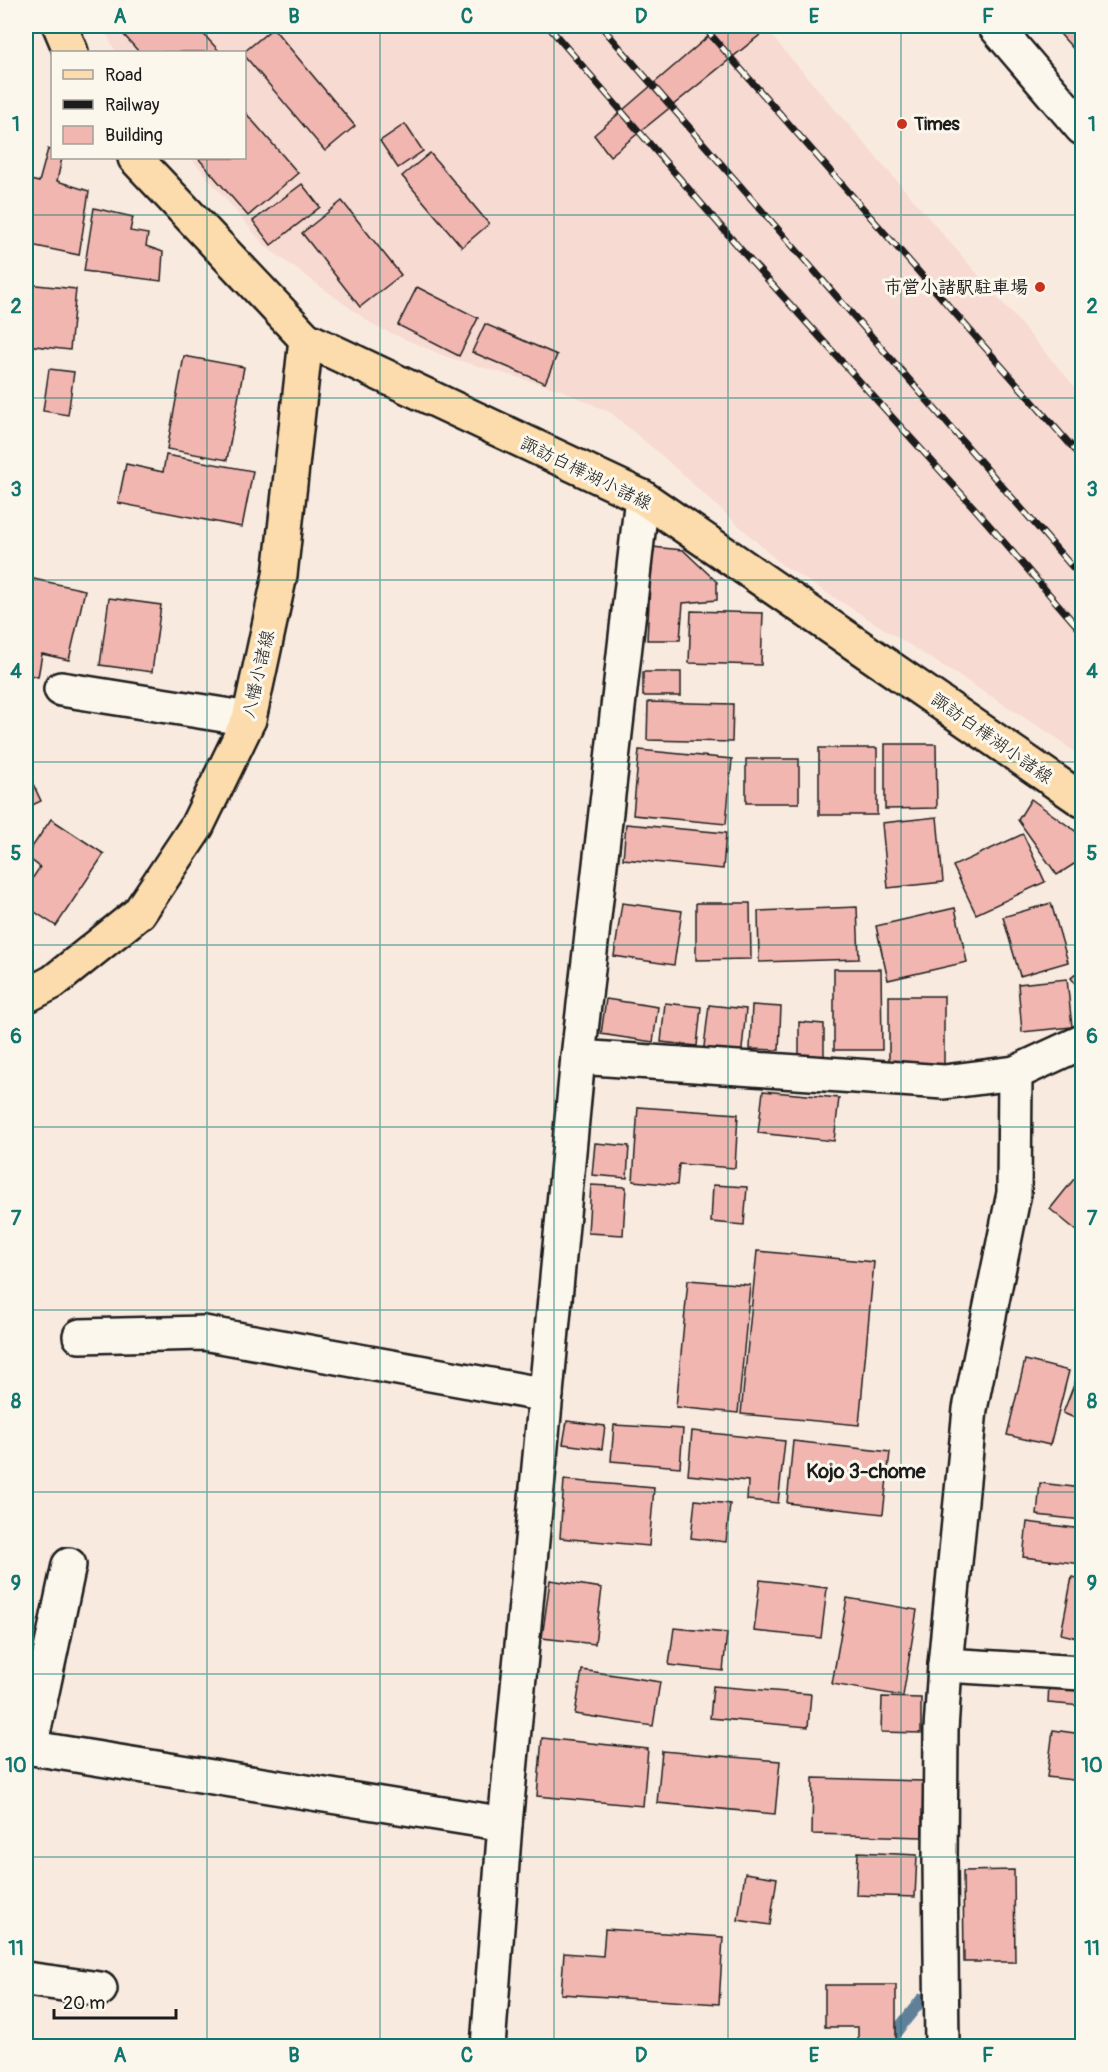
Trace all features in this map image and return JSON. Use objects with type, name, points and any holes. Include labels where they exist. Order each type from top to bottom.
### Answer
[{"type":"main road","points":[[60,26],[71,51]]},
{"type":"main road","name":"諏訪白樺湖小諸線","points":[[136,159],[306,339],[642,497],[1083,800]]},
{"type":"main road","name":"八幡小諸線","points":[[26,996],[53,982],[139,913],[197,826],[249,719],[280,575],[306,339]]},
{"type":"street","points":[[995,26],[1083,128]]},
{"type":"street","points":[[488,2046],[505,1824],[578,1058],[642,497]]},
{"type":"street","points":[[61,689],[249,719]]},
{"type":"street","points":[[578,1058],[944,1082],[1015,1073],[1083,1042]]},
{"type":"street","points":[[942,2046],[941,1730],[945,1665],[970,1409],[1014,1193],[1015,1073]]},
{"type":"street","points":[[80,1336],[204,1333],[546,1395]]},
{"type":"street","points":[[69,1565],[28,1748],[505,1824]]},
{"type":"street","points":[[945,1665],[1083,1673]]},
{"type":"street","points":[[26,1979],[100,1989]]},
{"type":"shaded area","points":[[102,26],[763,26],[1082,395],[1082,759],[1057,738],[781,564],[661,455],[611,413],[561,390],[447,357],[376,327],[266,247],[192,159],[246,159],[246,51],[115,51]]},
{"type":"building","points":[[116,26],[196,26],[219,51],[138,51]]},
{"type":"building","points":[[716,26],[763,26],[766,30],[610,156],[594,135],[718,28]]},
{"type":"building","points":[[1053,26],[1082,26],[1082,48],[1077,53]]},
{"type":"building","points":[[273,28],[355,126],[325,151],[246,57],[245,51]]},
{"type":"building","points":[[246,113],[298,173],[248,216],[199,159],[246,159]]},
{"type":"building","points":[[405,124],[423,151],[398,168],[380,141]]},
{"type":"building","points":[[48,149],[51,150],[51,159],[62,159],[57,181],[89,191],[79,255],[26,244],[26,179],[39,182]]},
{"type":"building","points":[[430,153],[489,224],[462,247],[402,176]]},
{"type":"building","points":[[302,184],[320,207],[271,245],[253,221]]},
{"type":"building","points":[[342,201],[401,275],[360,307],[302,233]]},
{"type":"building","points":[[94,208],[133,217],[130,231],[148,234],[146,246],[163,252],[161,281],[84,271]]},
{"type":"building","points":[[26,284],[76,289],[70,350],[26,345]]},
{"type":"building","points":[[417,287],[478,318],[459,356],[398,325]]},
{"type":"building","points":[[485,324],[557,355],[545,383],[472,352]]},
{"type":"building","points":[[184,356],[244,367],[227,460],[167,449]]},
{"type":"building","points":[[49,369],[74,372],[68,415],[43,411]]},
{"type":"building","points":[[166,455],[253,471],[242,527],[118,503],[126,464],[163,472]]},
{"type":"building","points":[[652,547],[683,550],[717,582],[717,600],[683,603],[680,640],[647,640]]},
{"type":"building","points":[[29,578],[85,590],[69,660],[42,654],[38,677],[26,674],[26,595]]},
{"type":"building","points":[[109,598],[161,605],[152,672],[100,665]]},
{"type":"building","points":[[691,611],[763,613],[761,665],[689,663]]},
{"type":"building","points":[[643,672],[681,672],[681,696],[643,696]]},
{"type":"building","points":[[648,702],[733,704],[732,742],[647,740]]},
{"type":"building","points":[[885,744],[936,744],[937,808],[885,809]]},
{"type":"building","points":[[819,748],[877,748],[877,815],[819,815]]},
{"type":"building","points":[[639,750],[732,759],[726,824],[633,815]]},
{"type":"building","points":[[746,759],[799,759],[799,803],[746,803]]},
{"type":"building","points":[[26,769],[41,801],[26,808]]},
{"type":"building","points":[[1031,799],[1082,836],[1082,859],[1057,875],[1018,820]]},
{"type":"building","points":[[937,817],[943,882],[888,888],[882,823]]},
{"type":"building","points":[[51,819],[104,854],[56,926],[26,906],[26,888],[40,867],[26,856]]},
{"type":"building","points":[[626,824],[726,833],[723,869],[623,859]]},
{"type":"building","points":[[1023,834],[1045,882],[976,914],[953,866]]},
{"type":"building","points":[[622,903],[682,911],[674,965],[614,956]]},
{"type":"building","points":[[696,903],[750,903],[751,959],[696,960]]},
{"type":"building","points":[[1051,903],[1068,962],[1020,976],[1003,917]]},
{"type":"building","points":[[857,907],[859,959],[759,962],[758,911]]},
{"type":"building","points":[[955,908],[967,962],[888,980],[876,926]]},
{"type":"building","points":[[834,969],[881,969],[882,1050],[834,1050]]},
{"type":"building","points":[[1082,969],[1082,993],[1071,978]]},
{"type":"building","points":[[1067,979],[1072,1027],[1022,1032],[1018,984]]},
{"type":"building","points":[[889,996],[944,996],[944,1067],[889,1067]]},
{"type":"building","points":[[606,999],[658,1007],[653,1042],[601,1034]]},
{"type":"building","points":[[665,1003],[701,1007],[697,1046],[661,1042]]},
{"type":"building","points":[[709,1005],[746,1009],[741,1059],[703,1055]]},
{"type":"building","points":[[752,1005],[781,1007],[779,1050],[750,1049]]},
{"type":"building","points":[[799,1022],[824,1024],[824,1057],[799,1057]]},
{"type":"building","points":[[763,1091],[839,1098],[834,1141],[758,1133]]},
{"type":"building","points":[[638,1107],[738,1114],[735,1168],[679,1164],[677,1185],[633,1181]]},
{"type":"building","points":[[595,1143],[629,1146],[627,1178],[592,1175]]},
{"type":"building","points":[[1074,1179],[1082,1186],[1082,1235],[1050,1209]]},
{"type":"building","points":[[591,1185],[626,1187],[623,1235],[588,1233]]},
{"type":"building","points":[[713,1185],[747,1187],[744,1225],[711,1222]]},
{"type":"building","points":[[757,1251],[874,1262],[859,1425],[741,1414]]},
{"type":"building","points":[[1082,1270],[1082,1288],[1074,1281]]},
{"type":"building","points":[[688,1280],[750,1285],[738,1413],[676,1407]]},
{"type":"building","points":[[1082,1329],[1082,1341],[1077,1336]]},
{"type":"building","points":[[1025,1360],[1069,1371],[1050,1445],[1007,1435]]},
{"type":"building","points":[[1079,1372],[1082,1373],[1082,1421],[1063,1413]]},
{"type":"building","points":[[567,1421],[605,1426],[602,1449],[563,1444]]},
{"type":"building","points":[[614,1425],[683,1429],[680,1467],[611,1461]]},
{"type":"building","points":[[692,1431],[785,1441],[778,1503],[747,1500],[748,1481],[688,1475]]},
{"type":"building","points":[[793,1441],[890,1452],[883,1514],[787,1503]]},
{"type":"building","points":[[564,1480],[654,1488],[649,1546],[560,1538]]},
{"type":"building","points":[[1040,1483],[1082,1488],[1082,1520],[1037,1515]]},
{"type":"building","points":[[695,1500],[730,1504],[726,1542],[691,1538]]},
{"type":"building","points":[[1027,1522],[1082,1529],[1082,1564],[1023,1557]]},
{"type":"building","points":[[1072,1577],[1082,1579],[1082,1639],[1061,1634]]},
{"type":"building","points":[[550,1580],[602,1588],[595,1644],[542,1638]]},
{"type":"building","points":[[760,1580],[827,1588],[821,1638],[754,1631]]},
{"type":"building","points":[[847,1598],[917,1610],[903,1696],[832,1684]]},
{"type":"building","points":[[674,1628],[727,1633],[723,1671],[669,1665]]},
{"type":"building","points":[[582,1670],[660,1682],[653,1726],[575,1714]]},
{"type":"building","points":[[1049,1682],[1082,1684],[1082,1706],[1048,1703]]},
{"type":"building","points":[[713,1686],[811,1694],[808,1727],[710,1718]]},
{"type":"building","points":[[882,1697],[921,1698],[921,1733],[881,1732]]},
{"type":"building","points":[[1053,1730],[1082,1734],[1082,1781],[1047,1777]]},
{"type":"building","points":[[542,1738],[648,1749],[643,1806],[537,1796]]},
{"type":"building","points":[[662,1751],[780,1761],[775,1814],[657,1803]]},
{"type":"building","points":[[813,1778],[923,1781],[922,1837],[812,1834]]},
{"type":"building","points":[[858,1852],[917,1855],[915,1897],[856,1895]]},
{"type":"building","points":[[1014,1870],[1015,1962],[964,1962],[963,1871]]},
{"type":"building","points":[[745,1873],[777,1878],[770,1925],[738,1920]]},
{"type":"building","points":[[605,1929],[723,1937],[719,2004],[561,1994],[564,1953],[603,1956]]},
{"type":"building","points":[[825,1985],[896,1985],[896,2040],[858,2040],[858,2027],[825,2027]]},
{"type":"waterway","points":[[885,2046],[922,1999]]},
{"type":"railway","points":[[548,26],[750,260],[976,510],[1082,632]]},
{"type":"railway","points":[[601,26],[1082,578]]},
{"type":"railway","points":[[703,26],[1082,458]]},
{"type":"place","name":"Times","points":[[902,124]]},
{"type":"place","name":"市営小諸駅駐車場","points":[[1040,287]]},
{"type":"district","name":"Kojo 3-chome","points":[[866,1471]]}]
